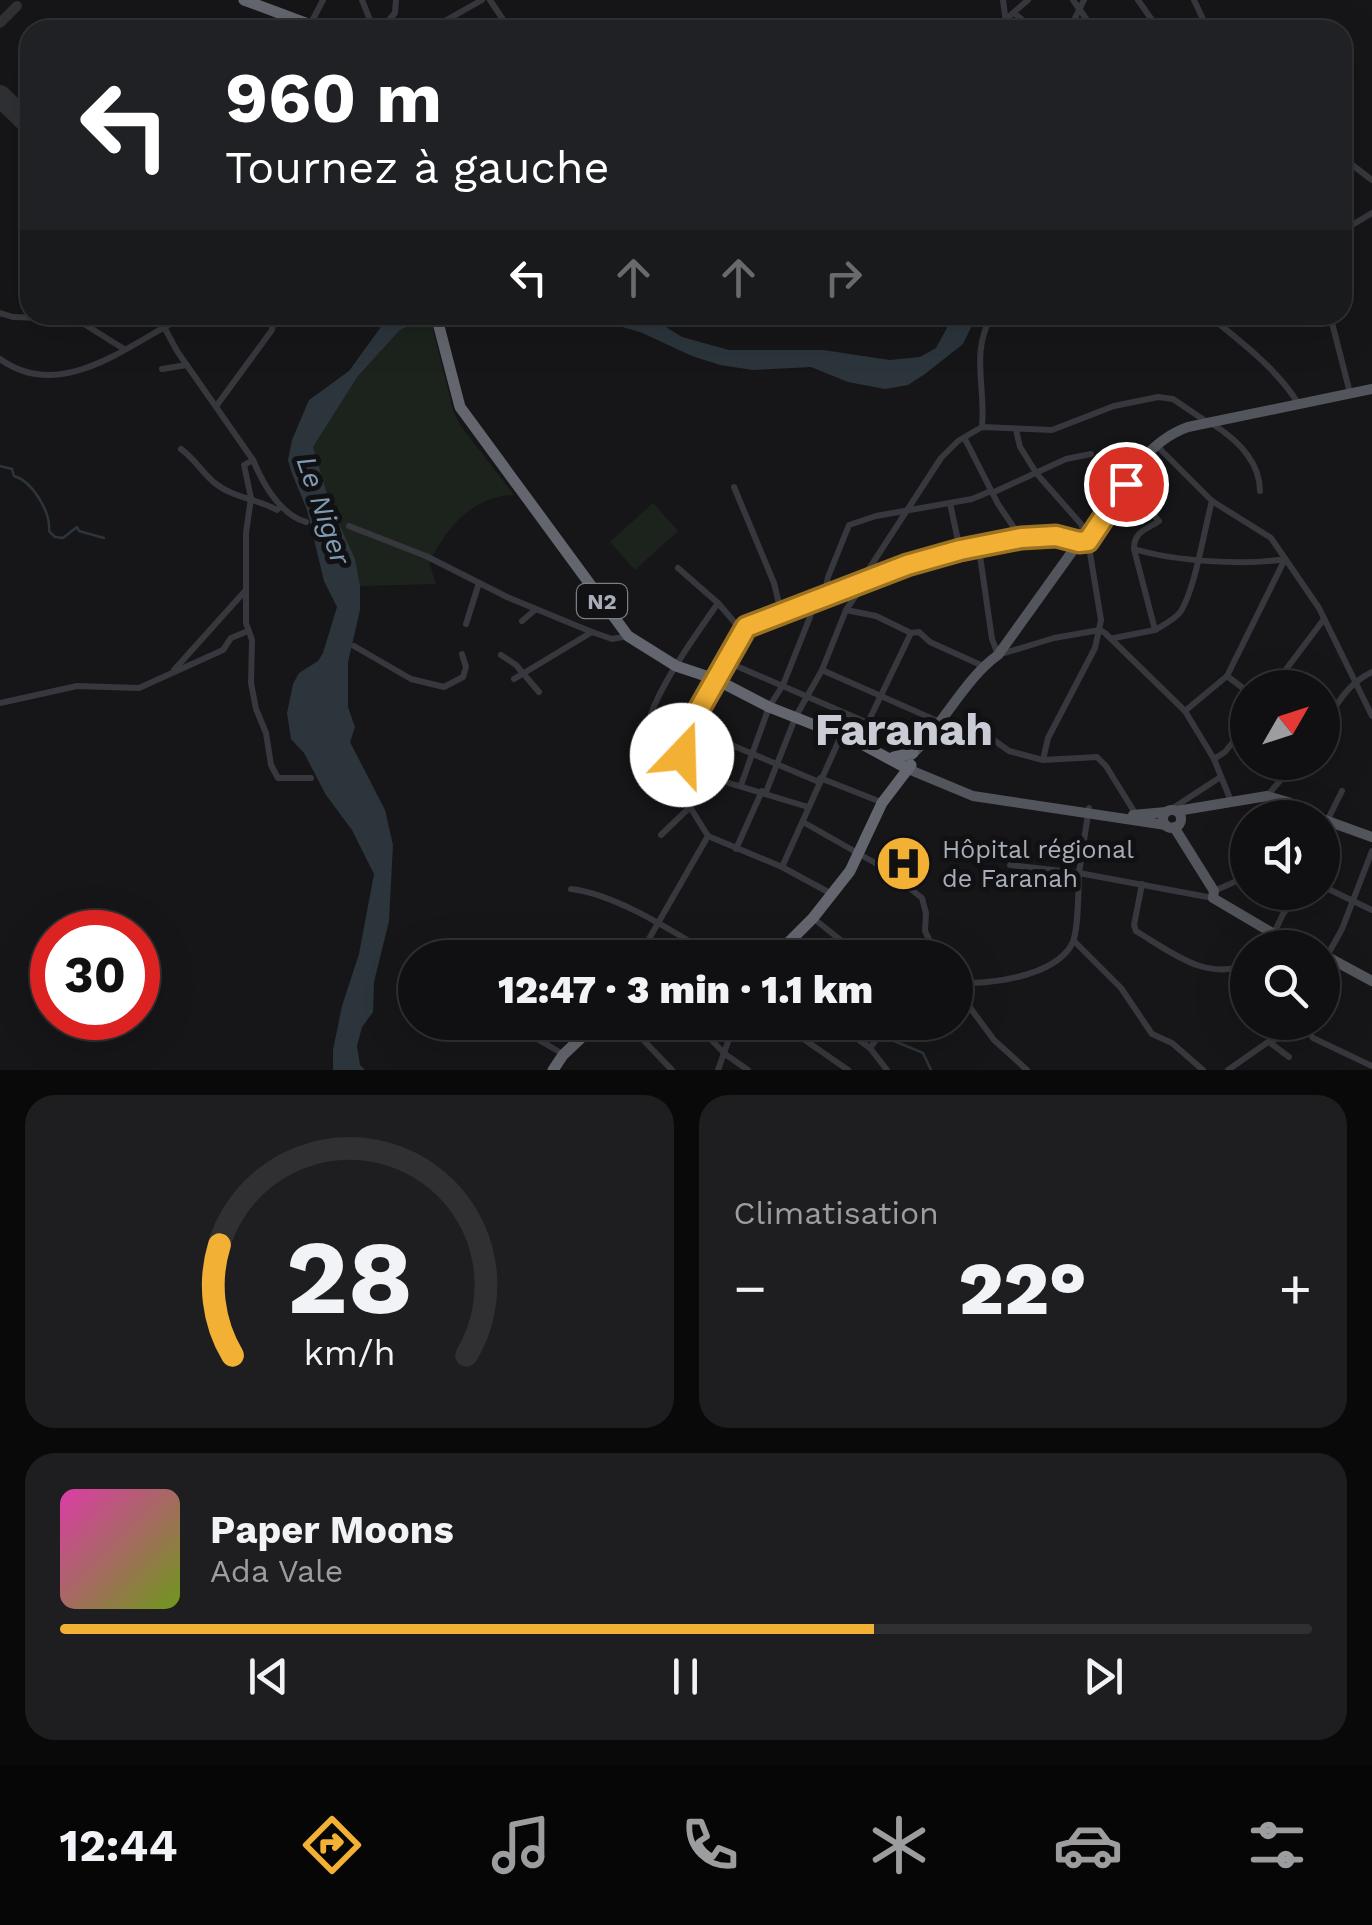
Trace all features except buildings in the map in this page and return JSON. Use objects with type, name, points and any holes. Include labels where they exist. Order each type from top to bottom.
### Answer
[{"type":"highway","points":[[244,0],[302,20]]},
{"type":"highway","name":"N2","points":[[438,325],[454,393],[467,418],[628,636],[676,666],[904,761]]},
{"type":"highway","points":[[790,940],[813,918],[859,853],[904,761]]},
{"type":"highway","points":[[554,1070],[579,1040]]},
{"type":"main road","points":[[1230,802],[1191,808],[1174,820],[1137,818],[974,796],[904,761],[942,723],[983,666],[998,656],[1156,444],[1173,432],[1372,389]]},
{"type":"main road","points":[[1243,800],[1267,796],[1281,800]]},
{"type":"main road","points":[[1174,820],[1214,894],[1266,930]]},
{"type":"main road","points":[[1340,827],[1372,836]]},
{"type":"main road","points":[[1340,963],[1372,980]]},
{"type":"street","points":[[450,20],[482,0]]},
{"type":"street","points":[[1003,0],[1006,19],[1028,0]]},
{"type":"street","points":[[1072,0],[1087,20]]},
{"type":"street","points":[[1074,20],[1084,0]]},
{"type":"street","points":[[1014,14],[1022,20]]},
{"type":"street","points":[[1352,165],[1372,180]]},
{"type":"street","points":[[87,325],[125,349]]},
{"type":"street","points":[[217,405],[273,325]]},
{"type":"street","points":[[982,426],[984,411],[977,358],[986,325]]},
{"type":"street","points":[[1221,325],[1288,387],[1298,404]]},
{"type":"street","points":[[1333,325],[1350,394]]},
{"type":"street","points":[[0,359],[23,374],[56,376],[82,370],[164,326],[253,460],[260,478],[287,513],[306,522]]},
{"type":"street","points":[[162,369],[187,364]]},
{"type":"street","points":[[736,850],[796,716],[822,670],[846,610],[941,458],[958,441],[982,426],[1016,430],[1063,428],[1114,406],[1173,398],[1243,446],[1261,483],[1260,490]]},
{"type":"street","points":[[1016,430],[1020,447],[1037,474],[1078,518],[1102,620],[1095,648],[1048,738],[1042,760]]},
{"type":"street","points":[[965,439],[1021,538]]},
{"type":"street","points":[[1156,444],[1212,501],[1271,538],[1324,619],[1372,716]]},
{"type":"street","points":[[181,449],[218,486],[262,500],[278,510],[281,506]]},
{"type":"street","points":[[824,600],[828,576],[849,525],[992,492],[1066,459],[1090,454]]},
{"type":"street","points":[[253,460],[244,466],[251,498],[246,533],[254,699],[278,778],[311,778]]},
{"type":"street","points":[[1126,484],[1159,521],[1134,539],[1155,630]]},
{"type":"street","points":[[734,486],[774,582],[781,612]]},
{"type":"street","points":[[1113,639],[1155,630],[1181,611],[1212,501]]},
{"type":"street","points":[[950,503],[960,550]]},
{"type":"street","points":[[349,526],[426,556],[478,583],[612,640],[628,636]]},
{"type":"street","points":[[831,894],[782,866],[708,836],[690,808],[682,755],[689,727],[742,632],[781,612],[960,550],[1021,538],[1056,536],[1084,542]]},
{"type":"street","points":[[979,549],[998,656],[1054,638],[1100,630],[1185,711],[1214,759],[1230,800]]},
{"type":"street","points":[[1134,549],[1196,558],[1285,559]]},
{"type":"street","points":[[1185,711],[1227,676],[1285,559]]},
{"type":"street","points":[[678,568],[718,603],[742,632]]},
{"type":"street","points":[[466,624],[478,583]]},
{"type":"street","points":[[174,671],[223,612],[239,602],[248,585]]},
{"type":"street","points":[[718,603],[676,666],[648,719],[646,737],[657,761],[685,774],[741,785],[808,807]]},
{"type":"street","points":[[741,785],[769,707],[783,684],[810,617],[805,606]]},
{"type":"street","points":[[522,622],[536,609]]},
{"type":"street","points":[[846,610],[876,616],[911,633],[919,632],[930,642],[983,666]]},
{"type":"street","points":[[1286,670],[1324,619]]},
{"type":"street","points":[[0,703],[77,686],[140,688],[224,650],[231,638],[248,631]]},
{"type":"street","points":[[514,679],[592,632]]},
{"type":"street","points":[[858,742],[911,633]]},
{"type":"street","points":[[354,646],[412,679],[444,687],[462,677],[466,667],[462,654]]},
{"type":"street","points":[[500,655],[510,660],[539,692]]},
{"type":"street","points":[[725,661],[868,723]]},
{"type":"street","points":[[822,670],[942,723],[977,728],[1009,750],[1042,760],[1097,758],[1106,766],[1137,818]]},
{"type":"street","points":[[1340,699],[1355,680],[1372,672]]},
{"type":"street","points":[[689,727],[882,803]]},
{"type":"street","points":[[782,866],[841,735]]},
{"type":"street","points":[[1214,759],[1230,746]]},
{"type":"street","points":[[1174,820],[1219,778]]},
{"type":"street","points":[[1267,796],[1281,780]]},
{"type":"street","points":[[1336,800],[1342,791]]},
{"type":"street","points":[[661,835],[690,808]]},
{"type":"street","points":[[973,981],[1029,975],[1056,964],[1074,941],[1088,811]]},
{"type":"street","points":[[802,822],[859,853],[922,898],[929,940]]},
{"type":"street","points":[[647,940],[708,836]]},
{"type":"street","points":[[1340,932],[1372,850]]},
{"type":"street","points":[[1010,865],[1214,894],[1230,886]]},
{"type":"street","points":[[1142,884],[1136,932],[1176,957],[1208,969],[1230,971]]},
{"type":"street","points":[[571,889],[586,891],[686,940]]},
{"type":"street","points":[[1340,894],[1372,910]]},
{"type":"street","points":[[813,918],[840,940]]},
{"type":"street","points":[[1074,941],[1121,988],[1152,1034],[1172,1042],[1203,1070]]},
{"type":"street","points":[[973,1012],[994,1040],[1028,1070]]},
{"type":"street","points":[[538,1040],[563,1055]]},
{"type":"street","points":[[643,1040],[672,1070]]},
{"type":"street","points":[[711,1040],[748,1070]]},
{"type":"street","points":[[718,1070],[729,1040]]},
{"type":"street","points":[[806,1040],[848,1070]]},
{"type":"street","points":[[859,1040],[887,1070]]},
{"type":"street","points":[[870,1048],[876,1040]]},
{"type":"street","points":[[1228,1070],[1273,1040]]},
{"type":"street","points":[[1318,1040],[1372,1066]]},
{"type":"street","points":[[1268,1042],[1289,1057]]},
{"type":"shaded area","points":[[411,325],[432,325],[460,425],[514,495],[473,507],[453,526],[429,563],[436,584],[360,586],[350,551],[321,483],[313,447],[358,376],[400,330]]},
{"type":"shaded area","points":[[653,503],[678,531],[635,570],[610,542]]},
{"type":"water","name":"Le Niger","points":[[382,325],[411,325],[400,330],[358,376],[313,447],[330,504],[355,559],[360,586],[360,610],[348,662],[348,707],[355,727],[350,742],[385,810],[393,845],[389,921],[374,982],[373,1012],[362,1027],[357,1046],[360,1065],[365,1070],[333,1070],[342,1006],[359,954],[374,874],[352,830],[326,795],[304,753],[291,739],[287,713],[293,684],[299,673],[323,653],[337,607],[324,581],[307,510],[288,460],[309,400],[349,371]]},
{"type":"water","points":[[615,325],[663,325],[682,337],[729,350],[823,350],[890,360],[920,357],[936,348],[949,325],[972,325],[963,344],[925,374],[908,385],[885,389],[848,382],[811,367],[753,370],[720,365]]},
{"type":"waterway","points":[[0,466],[12,469],[14,476],[34,491],[55,537],[63,538],[77,527],[104,538]]},
{"type":"waterway","points":[[892,1040],[923,1053],[931,1070]]},
{"type":"taxiway","points":[[0,23],[17,6]]},
{"type":"runway","points":[[0,96],[20,115]]},
{"type":"place","name":"Hôpital régional de Faranah","points":[[903,863]]},
{"type":"district","name":"Faranah","points":[[904,729]]},
{"type":"route","points":[[682,755],[689,727],[746,627],[907,565],[960,550],[1021,538],[1066,536],[1088,541],[1126,484]]}]
